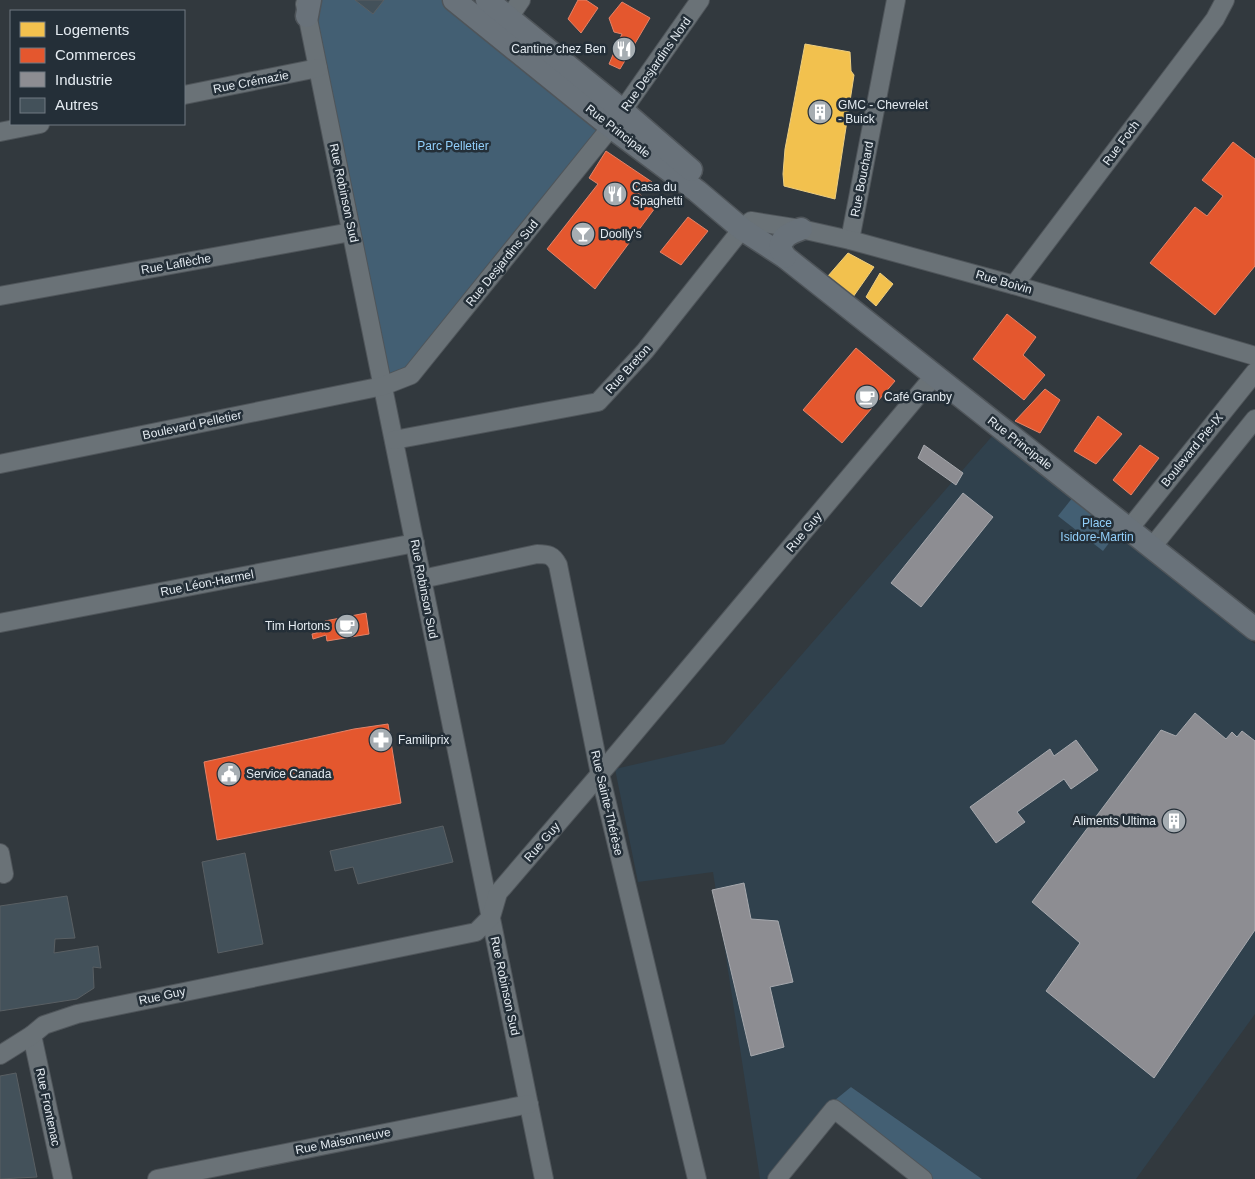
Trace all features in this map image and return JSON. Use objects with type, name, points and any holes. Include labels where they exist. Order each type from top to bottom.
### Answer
[{"type":"main road","name":"Rue Principale","points":[[454,0],[509,18]]},
{"type":"main road","name":"Rue Principale","points":[[487,0],[509,18],[617,119],[746,225],[1255,629]]},
{"type":"main road","points":[[786,257],[780,248],[781,241],[786,235],[801,228]]},
{"type":"street","name":"Rue Desjardins Nord","points":[[617,119],[700,0]]},
{"type":"street","name":"Rue Bouchard","points":[[850,240],[896,0]]},
{"type":"street","name":"Rue Foch","points":[[1014,285],[1215,19],[1225,0]]},
{"type":"street","name":"Rue Robinson Sud","points":[[307,5],[318,68],[544,1179]]},
{"type":"street","name":"Rue Crémazie","points":[[185,95],[318,68]]},
{"type":"street","name":"Rue Desjardins Sud","points":[[383,386],[411,375],[617,119]]},
{"type":"street","points":[[0,132],[35,125]]},
{"type":"street","name":"Rue Boivin","points":[[746,225],[801,228],[850,240],[1014,285],[1255,356]]},
{"type":"street","name":"Rue Breton","points":[[394,440],[598,402],[645,351],[746,225]]},
{"type":"street","name":"Rue Laflèche","points":[[0,296],[352,232]]},
{"type":"street","name":"Boulevard Pie-IX","points":[[1128,528],[1255,372]]},
{"type":"street","name":"Rue Guy","points":[[0,1055],[44,1026],[77,1014],[476,932],[491,917],[498,893],[935,376]]},
{"type":"street","name":"Boulevard Pelletier","points":[[0,464],[383,386]]},
{"type":"street","points":[[1152,547],[1255,419]]},
{"type":"street","points":[[1190,452],[1214,470]]},
{"type":"street","name":"Rue Léon-Harmel","points":[[0,623],[415,543]]},
{"type":"street","name":"Rue Sainte-Thérèse","points":[[422,579],[537,554],[547,554],[554,557],[558,565],[600,774],[697,1179]]},
{"type":"street","points":[[0,853],[4,874]]},
{"type":"street","name":"Rue Frontenac","points":[[32,1035],[63,1179]]},
{"type":"street","name":"Rue Maisonneuve","points":[[157,1179],[529,1104]]},
{"type":"street","points":[[777,1179],[834,1110],[923,1179]]},
{"type":"shaded area","points":[[994,434],[1073,497],[1059,516],[1118,531],[1255,644],[1255,1014],[1136,1179],[982,1179],[851,1087],[772,1179],[760,1179],[713,872],[638,882],[615,769],[724,744]]},
{"type":"green space","name":"Parc Pelletier","points":[[311,0],[449,0],[611,127],[411,375],[383,386]]},
{"type":"green space","name":"Place Isidore-Martin","points":[[1073,497],[1118,531],[1103,551],[1058,516]]},
{"type":"green space","points":[[851,1087],[982,1179],[922,1179],[829,1105]]},
{"type":"building: Logements","name":"GMC - Chevrelet - Buick","points":[[805,44],[850,52],[851,71],[854,75],[835,199],[784,186],[785,149]]},
{"type":"building: Logements","points":[[848,253],[874,267],[853,297],[828,276]]},
{"type":"building: Logements","points":[[880,273],[893,284],[876,306],[866,297]]},
{"type":"building: Commerces","points":[[578,0],[586,0],[598,8],[581,33],[568,19]]},
{"type":"building: Commerces","name":"Cantine chez Ben","points":[[622,2],[650,18],[620,69],[609,64],[622,34],[614,32],[609,18]]},
{"type":"building: Commerces","points":[[1233,142],[1255,159],[1255,266],[1215,315],[1150,263],[1195,207],[1207,216],[1223,196],[1202,180]]},
{"type":"building: Commerces","points":[[606,151],[652,182],[637,192],[655,208],[595,289],[547,249],[598,184],[589,178]]},
{"type":"building: Commerces","points":[[688,217],[708,231],[681,265],[660,252]]},
{"type":"building: Commerces","points":[[1007,314],[1036,337],[1023,355],[1045,375],[1024,400],[973,359]]},
{"type":"building: Commerces","points":[[856,348],[895,381],[842,443],[803,410]]},
{"type":"building: Commerces","points":[[1045,389],[1060,400],[1040,433],[1015,421]]},
{"type":"building: Commerces","points":[[1098,416],[1122,434],[1096,464],[1074,451]]},
{"type":"building: Commerces","points":[[1140,445],[1159,458],[1131,495],[1113,480]]},
{"type":"building: Commerces","name":"Tim Hortons","points":[[366,613],[369,634],[327,641],[326,635],[313,639],[312,634],[325,631],[325,621]]},
{"type":"building: Commerces","points":[[388,724],[401,803],[217,840],[204,762],[354,729]]},
{"type":"building: Industrie","points":[[924,445],[963,473],[956,485],[918,458]]},
{"type":"building: Industrie","points":[[963,493],[993,517],[921,607],[891,583]]},
{"type":"building: Industrie","name":"Aliments Ultima","points":[[1195,713],[1226,739],[1232,732],[1237,737],[1242,731],[1255,741],[1255,930],[1154,1078],[1046,991],[1080,943],[1032,902],[1161,730],[1176,736]]},
{"type":"building: Industrie","points":[[1076,740],[1098,770],[1071,789],[1064,779],[1017,812],[1025,822],[996,843],[970,807],[1050,749],[1054,756]]},
{"type":"building: Industrie","points":[[744,883],[751,919],[778,921],[793,982],[770,987],[784,1047],[751,1056],[712,890]]},
{"type":"building: Autres","points":[[355,0],[384,0],[373,14]]},
{"type":"building: Autres","points":[[443,826],[453,862],[358,884],[353,867],[335,871],[330,851]]},
{"type":"building: Autres","points":[[245,853],[263,944],[218,953],[202,862]]},
{"type":"building: Autres","points":[[67,896],[75,938],[55,939],[54,953],[98,946],[101,968],[93,967],[94,988],[77,999],[0,1011],[0,906]]},
{"type":"building: Autres","points":[[16,1073],[37,1177],[0,1179],[0,1076]]},
{"type":"place","name":"Cantine chez Ben","points":[[624,49]]},
{"type":"place","name":"GMC - Chevrelet - Buick","points":[[820,112]]},
{"type":"place","name":"Casa du Spaghetti","points":[[615,194]]},
{"type":"place","name":"Doolly's","points":[[583,234]]},
{"type":"place","name":"Café Granby","points":[[867,397]]},
{"type":"place","name":"Tim Hortons","points":[[347,626]]},
{"type":"place","name":"Familiprix","points":[[381,740]]},
{"type":"place","name":"Service Canada","points":[[229,774]]},
{"type":"place","name":"Aliments Ultima","points":[[1174,821]]}]
